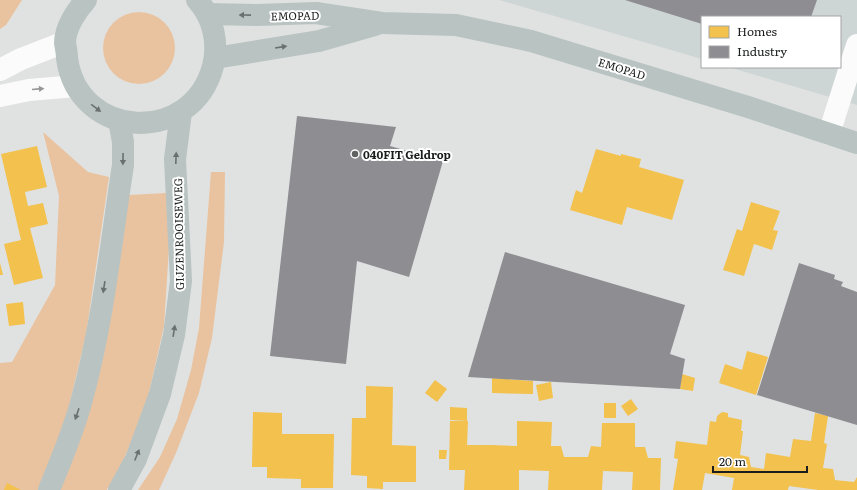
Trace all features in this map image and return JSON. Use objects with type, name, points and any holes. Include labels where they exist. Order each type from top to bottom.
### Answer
[{"type":"main road","points":[[86,0],[77,10],[71,22],[65,42],[69,68],[76,86],[88,101],[100,111],[119,120],[137,123],[150,123],[163,120],[181,112],[194,101],[204,89],[215,58],[215,36],[202,7]]},
{"type":"main road","name":"EMOPAD","points":[[202,7],[257,15],[316,13],[382,23],[456,25],[531,41],[733,102],[857,143]]},
{"type":"main road","name":"EMOPAD","points":[[215,58],[319,41],[382,23]]},
{"type":"main road","name":"GIJZENROOISEWEG","points":[[119,490],[136,459],[160,394],[174,335],[181,281],[175,159],[181,112]]},
{"type":"main road","points":[[49,490],[61,461],[82,399],[99,324],[123,165],[123,142],[119,120]]},
{"type":"street","points":[[0,70],[21,59],[65,42]]},
{"type":"street","points":[[829,134],[857,46]]},
{"type":"street","points":[[0,96],[29,90],[76,86]]},
{"type":"shaded area","points":[[0,0],[22,0],[6,25],[0,29]]},
{"type":"shaded area","points":[[499,0],[857,0],[857,105],[731,68],[841,68],[841,16],[701,16],[701,59]]},
{"type":"shaded area","points":[[139,12],[159,18],[169,28],[175,48],[169,68],[159,78],[139,84],[119,78],[109,68],[103,48],[109,28],[119,18]]},
{"type":"shaded area","points":[[43,132],[88,172],[109,177],[86,335],[63,431],[38,490],[0,490],[0,363],[12,362],[55,285],[59,196]]},
{"type":"shaded area","points":[[211,172],[225,172],[224,242],[212,338],[199,393],[176,453],[159,490],[138,490],[160,457],[177,419],[191,370],[199,328]]},
{"type":"shaded area","points":[[166,193],[169,248],[164,326],[145,411],[122,463],[107,490],[58,490],[128,195]]},
{"type":"building: Homes","points":[[37,146],[47,187],[25,192],[28,206],[43,203],[48,224],[30,228],[43,278],[14,285],[4,244],[21,240],[1,154]]},
{"type":"building: Homes","points":[[596,149],[621,156],[621,154],[641,159],[639,167],[684,180],[672,220],[627,207],[622,225],[570,210],[576,190],[582,193]]},
{"type":"building: Homes","points":[[751,202],[780,211],[773,230],[778,231],[772,250],[754,244],[744,276],[723,270],[737,229],[742,231]]},
{"type":"building: Homes","points":[[0,263],[3,275],[0,275]]},
{"type":"building: Homes","points":[[23,302],[25,324],[9,326],[6,304]]},
{"type":"building: Homes","points":[[747,351],[768,357],[756,395],[719,383],[725,364],[742,370]]},
{"type":"building: Homes","points":[[682,374],[695,378],[693,391],[680,389]]},
{"type":"building: Homes","points":[[492,378],[533,381],[533,394],[492,393]]},
{"type":"building: Homes","points":[[435,380],[447,389],[437,402],[425,393]]},
{"type":"building: Homes","points":[[551,382],[553,398],[539,401],[536,385]]},
{"type":"building: Homes","points":[[366,386],[393,387],[392,445],[416,446],[416,482],[383,482],[383,489],[367,488],[367,476],[351,475],[352,418],[366,418]]},
{"type":"building: Homes","points":[[631,399],[638,409],[628,416],[621,406]]},
{"type":"building: Homes","points":[[604,403],[616,403],[616,418],[604,418]]},
{"type":"building: Homes","points":[[450,407],[467,408],[467,421],[450,420]]},
{"type":"building: Homes","points":[[253,412],[282,413],[282,434],[334,434],[333,488],[301,488],[301,479],[267,478],[267,467],[252,467]]},
{"type":"building: Homes","points":[[722,412],[728,413],[728,417],[742,420],[741,431],[743,431],[740,455],[749,457],[751,467],[764,469],[766,453],[790,457],[793,439],[811,441],[815,413],[828,416],[824,443],[827,444],[823,468],[833,469],[835,480],[854,482],[857,477],[857,490],[818,490],[789,486],[788,490],[732,490],[734,478],[705,473],[702,490],[673,490],[678,459],[674,458],[676,441],[707,445],[710,421],[716,422],[717,416]]},
{"type":"building: Homes","points":[[450,421],[468,421],[467,445],[517,446],[517,421],[552,422],[551,446],[561,446],[564,457],[588,457],[591,446],[601,447],[602,423],[635,423],[635,447],[645,447],[648,458],[661,458],[660,490],[632,490],[633,472],[603,471],[602,490],[548,490],[549,471],[519,470],[519,490],[464,490],[465,470],[449,470]]},
{"type":"building: Homes","points":[[439,450],[447,450],[446,459],[439,459]]},
{"type":"building: Homes","points":[[7,483],[21,490],[4,490]]},
{"type":"building: Industry","points":[[625,0],[817,0],[811,16],[701,16],[701,24]]},
{"type":"building: Industry","points":[[297,116],[396,127],[390,146],[443,161],[409,277],[357,261],[346,364],[270,356]]},
{"type":"building: Industry","points":[[505,252],[685,305],[670,354],[685,359],[680,389],[468,377]]},
{"type":"building: Industry","points":[[799,263],[835,275],[834,279],[843,282],[841,286],[857,292],[857,425],[757,395]]},
{"type":"place","name":"040FIT Geldrop","points":[[355,154]]}]
